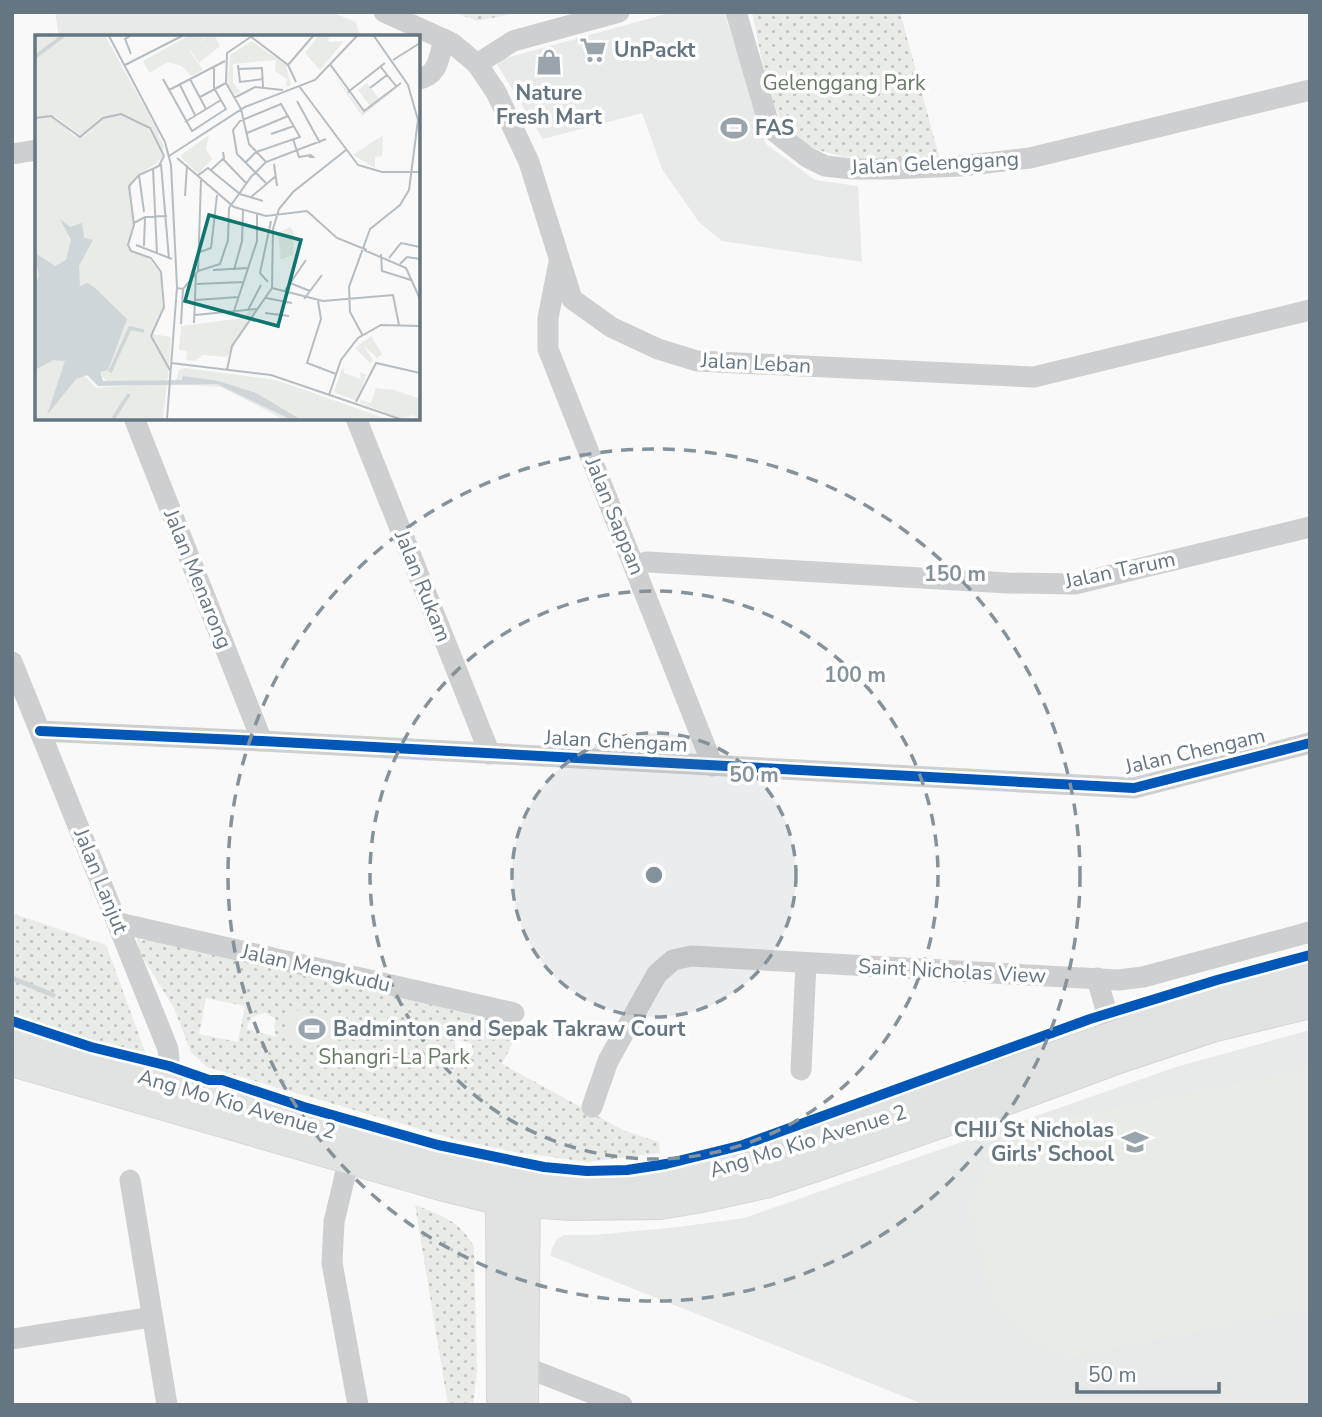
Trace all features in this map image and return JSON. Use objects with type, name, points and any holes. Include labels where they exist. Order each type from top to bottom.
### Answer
[{"type":"main road","name":"Ang Mo Kio Avenue 2","points":[[1117,1048],[1194,1009],[1310,979]]},
{"type":"main road","name":"Ang Mo Kio Avenue 2","points":[[12,1040],[168,1094],[351,1149],[513,1191],[643,1186],[719,1171],[1117,1048],[1310,1003]]},
{"type":"main road","name":"Ang Mo Kio Avenue 2","points":[[12,1062],[168,1094]]},
{"type":"main road","points":[[513,1191],[514,1365],[523,1405]]},
{"type":"main road","points":[[502,1405],[514,1365]]},
{"type":"street","name":"Jalan Leban","points":[[384,12],[444,39],[477,64],[496,92],[529,162],[572,299],[611,327],[658,349],[697,361],[1034,377],[1310,310]]},
{"type":"street","points":[[477,64],[513,41],[619,12]]},
{"type":"street","name":"Jalan Gelenggang","points":[[736,12],[770,128],[807,157],[825,166],[890,169],[960,166],[1030,158],[1310,90]]},
{"type":"street","points":[[420,79],[427,78],[435,72],[444,39]]},
{"type":"street","points":[[12,154],[35,150]]},
{"type":"street","name":"Jalan Sappan","points":[[559,261],[548,318],[548,349],[713,766]]},
{"type":"street","name":"Jalan Menarong","points":[[135,420],[262,741]]},
{"type":"street","name":"Jalan Rukam","points":[[357,420],[490,754]]},
{"type":"street","name":"Jalan Tarum","points":[[634,565],[647,562],[1009,583],[1075,584],[1310,527]]},
{"type":"street","name":"Jalan Lanjut","points":[[12,662],[168,1049],[168,1094]]},
{"type":"street","name":"Jalan Chengam","points":[[40,731],[1134,789],[1310,743]]},
{"type":"street","name":"Jalan Mengkudu","points":[[119,923],[514,1013]]},
{"type":"street","name":"Saint Nicholas View","points":[[592,1107],[608,1061],[657,974],[673,960],[691,956],[1118,980],[1143,977],[1310,932]]},
{"type":"street","points":[[801,1070],[806,964]]},
{"type":"street","points":[[1097,978],[1117,1048]]},
{"type":"street","points":[[351,1149],[334,1222],[331,1263],[358,1405]]},
{"type":"street","points":[[130,1180],[167,1405]]},
{"type":"street","points":[[12,1339],[152,1317]]},
{"type":"street","points":[[514,1365],[622,1405]]},
{"type":"shaded area","points":[[55,12],[331,12],[356,22],[359,35],[59,35]]},
{"type":"shaded area","points":[[673,12],[724,12],[766,144],[815,180],[858,186],[862,262],[722,241],[699,222],[662,169],[642,113],[543,139],[495,61]]},
{"type":"shaded area","name":"CHIJ St Nicholas Girls' School","points":[[1310,1030],[1310,1405],[925,1405],[551,1256],[557,1239],[564,1235],[594,1235],[744,1218],[1176,1067]]},
{"type":"green space","points":[[454,12],[521,12],[477,21]]},
{"type":"green space","name":"Gelenggang Park","points":[[752,12],[900,12],[940,160],[854,158],[811,147],[794,136],[782,122],[771,96]]},
{"type":"green space","points":[[12,913],[106,945],[147,1057],[12,1016]]},
{"type":"green space","name":"Shangri-La Park","points":[[136,928],[141,941],[150,939],[523,1022],[502,1064],[625,1131],[659,1142],[660,1153],[588,1162],[515,1152],[454,1139],[207,1067],[191,1052],[174,1008],[138,950]],"holes":[[[206,998],[245,1006],[238,1042],[199,1034]],[[266,1013],[276,1019],[276,1037],[247,1029],[251,1019]],[[455,1039],[472,1044],[473,1053],[455,1057]]]},
{"type":"green space","name":"Badminton and Sepak Takraw Court","points":[[290,1009],[339,1019],[334,1048],[285,1039]]},
{"type":"green space","points":[[1310,1068],[1310,1308],[1071,1358],[1028,1340],[993,1305],[970,1206],[988,1167],[1017,1134],[1067,1117]]},
{"type":"green space","points":[[415,1205],[456,1225],[474,1247],[477,1371],[473,1405],[448,1405]]},
{"type":"waterway","points":[[12,978],[53,995]]},
{"type":"cycle path","points":[[40,731],[1134,788],[1310,743]]},
{"type":"cycle path","points":[[12,1021],[91,1047],[169,1066],[209,1080],[222,1080],[304,1107],[438,1145],[544,1167],[587,1171],[627,1170],[666,1164],[743,1145],[1090,1019],[1310,955]]},
{"type":"place","name":"UnPackt","points":[[593,50]]},
{"type":"place","name":"Nature Fresh Mart","points":[[549,62]]},
{"type":"place","name":"FAS","points":[[734,128]]},
{"type":"place","name":"Badminton and Sepak Takraw Court","points":[[312,1029]]},
{"type":"place","name":"CHIJ St Nicholas Girls' School","points":[[1135,1142]]}]
